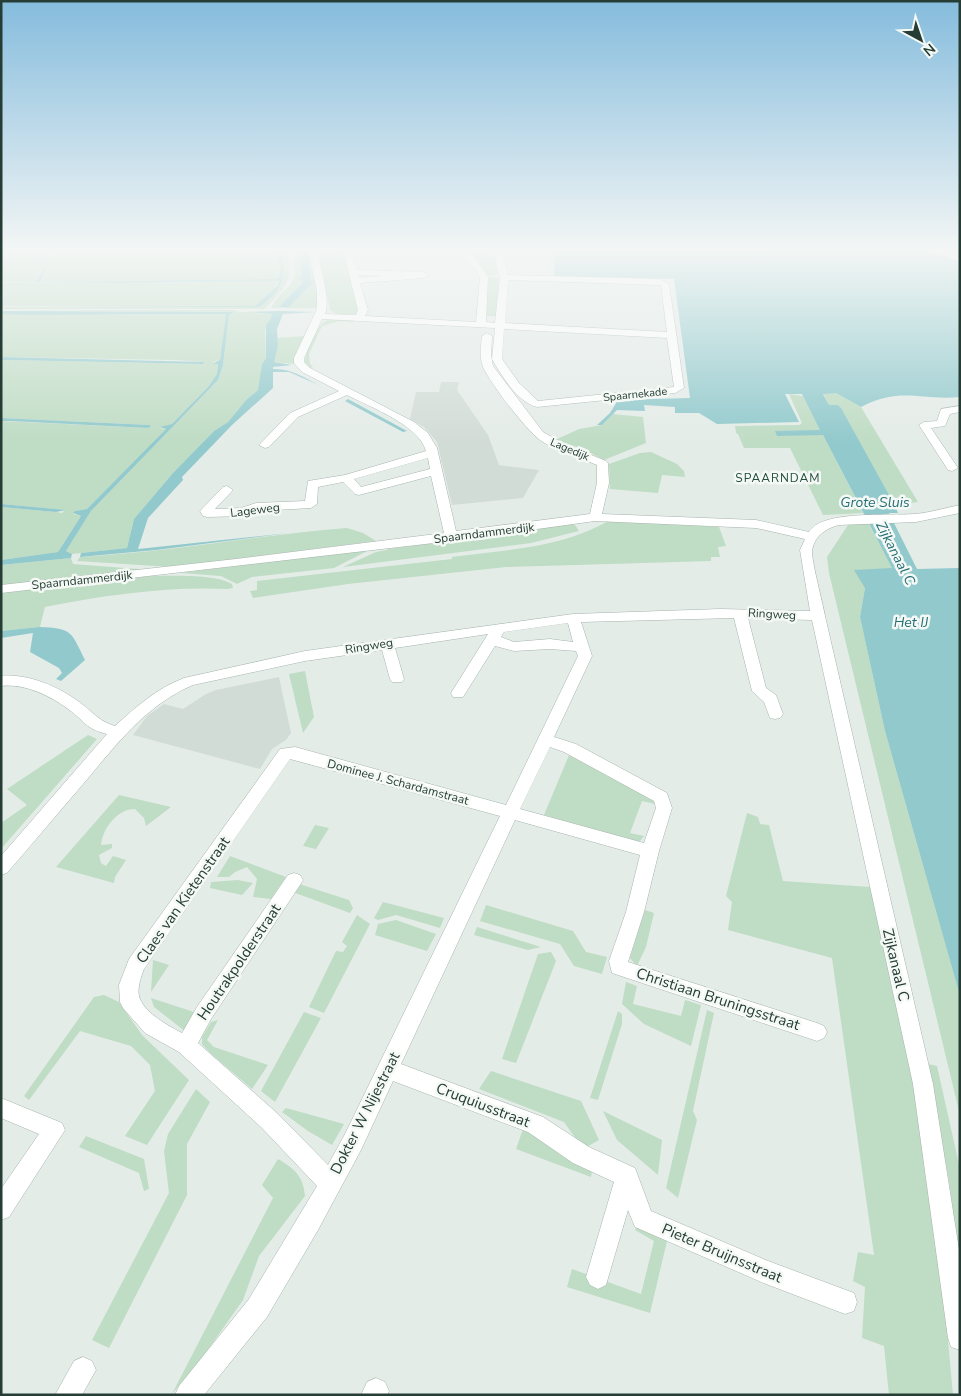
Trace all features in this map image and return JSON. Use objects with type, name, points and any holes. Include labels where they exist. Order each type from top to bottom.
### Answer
[{"type":"street","points":[[484,315],[484,330]]},
{"type":"street","points":[[500,325],[501,315]]},
{"type":"street","name":"Spaarnekade","points":[[500,325],[497,359],[500,366],[533,403],[678,390],[669,315]]},
{"type":"street","points":[[451,537],[437,471],[424,435],[410,424],[345,392],[306,370],[299,363],[299,358],[319,316],[484,330],[500,325],[672,335]]},
{"type":"street","name":"Lagedijk","points":[[484,330],[485,355],[489,369],[539,434],[551,442],[602,463],[604,469],[603,480],[595,517]]},
{"type":"street","points":[[265,445],[294,415],[345,392]]},
{"type":"street","points":[[952,468],[924,425],[941,424],[945,411],[960,409]]},
{"type":"street","name":"Lageweg","points":[[227,490],[206,511],[207,513],[243,512],[256,507],[311,504],[312,484],[346,478],[432,453]]},
{"type":"street","points":[[346,478],[358,491],[410,476],[437,471]]},
{"type":"street","points":[[811,537],[816,530],[830,522],[916,518],[960,509]]},
{"type":"street","name":"Spaarndammerdijk","points":[[1,589],[451,537],[595,517],[756,524],[811,537]]},
{"type":"street","name":"Zijkanaal C","points":[[811,537],[806,550],[818,616],[923,1084],[960,1338]]},
{"type":"street","points":[[740,613],[759,691],[771,700],[775,714]]},
{"type":"street","name":"Ringweg","points":[[1,868],[118,732],[149,703],[170,689],[190,681],[271,662],[387,643],[497,632],[573,618],[740,613],[818,616]]},
{"type":"street","name":"Dokter W Nijestraat","points":[[188,1395],[258,1308],[310,1222],[353,1142],[585,656],[573,618]]},
{"type":"street","points":[[497,632],[502,645],[516,648],[552,644],[570,648],[582,646]]},
{"type":"street","points":[[458,693],[497,632]]},
{"type":"street","points":[[387,643],[397,679]]},
{"type":"street","points":[[1,681],[10,680],[42,689],[76,708],[96,726],[118,732]]},
{"type":"street","points":[[511,812],[650,851],[664,808],[661,797],[570,748],[546,740]]},
{"type":"street","name":"Dominee J. Schardamstraat","points":[[286,753],[296,753],[511,812]]},
{"type":"street","name":"Claes van Kietenstraat","points":[[286,753],[136,965],[130,985],[130,1002],[152,1027],[186,1045],[270,1121],[330,1183]]},
{"type":"street","name":"Christiaan Bruningsstraat","points":[[650,851],[635,912],[618,961],[619,967],[817,1032]]},
{"type":"street","name":"Houtrakpolderstraat","points":[[186,1045],[204,1013],[294,880]]},
{"type":"street","name":"Cruquiusstraat","points":[[388,1069],[535,1124],[581,1155],[628,1176]]},
{"type":"street","points":[[1,1108],[54,1130],[1,1209]]},
{"type":"street","points":[[598,1277],[628,1176]]},
{"type":"street","name":"Pieter Bruijnsstraat","points":[[628,1176],[643,1219],[766,1272],[845,1302]]},
{"type":"street","points":[[68,1395],[83,1370]]},
{"type":"shaded area","points":[[441,382],[459,382],[457,390],[488,435],[499,465],[539,470],[523,498],[452,505],[437,442],[424,427],[410,419],[416,392],[439,392]]},
{"type":"shaded area","points":[[279,677],[291,733],[286,740],[272,749],[260,769],[133,735],[147,716],[164,704],[183,709],[206,694],[216,690]]},
{"type":"green space","points":[[1,315],[226,315],[220,360],[213,362],[213,364],[218,364],[217,374],[213,382],[172,424],[160,428],[166,429],[87,509],[75,511],[73,514],[81,516],[58,552],[1,560],[1,507],[62,513],[65,510],[1,504],[1,421],[148,428],[151,425],[1,418],[1,360],[203,364],[203,362],[1,357]]},
{"type":"green space","points":[[229,315],[272,315],[265,330],[266,358],[263,362],[259,389],[247,399],[228,422],[214,431],[173,473],[134,519],[127,548],[72,554],[66,551],[91,511],[218,380],[223,365]]},
{"type":"green space","points":[[330,319],[354,320],[353,322],[340,321],[322,326],[309,354],[310,364],[313,367],[309,368],[305,362],[307,350],[316,331]]},
{"type":"green space","points":[[305,336],[294,364],[274,362],[278,338]]},
{"type":"green space","points":[[823,393],[836,393],[861,407],[918,502],[894,505],[838,405],[829,405]]},
{"type":"green space","points":[[789,394],[803,396],[821,431],[775,431],[823,435],[863,513],[823,515],[790,448],[744,448],[736,433],[735,426],[799,425],[802,423]]},
{"type":"green space","points":[[613,414],[643,417],[646,443],[604,460],[583,449],[555,440],[579,429],[602,425]]},
{"type":"green space","points":[[651,452],[677,464],[684,471],[685,477],[662,475],[658,493],[610,489],[609,464],[640,453]]},
{"type":"green space","points":[[608,521],[719,527],[726,546],[718,547],[720,557],[711,557],[711,561],[506,567],[348,584],[253,598],[250,591],[257,590],[257,581],[452,559],[452,557],[512,550],[572,537]]},
{"type":"green space","points":[[854,522],[868,523],[893,569],[865,588],[860,617],[885,731],[960,996],[960,1115],[829,573],[827,557],[848,525]]},
{"type":"green space","points":[[571,524],[575,525],[579,531],[531,543],[343,567],[376,552],[388,549]]},
{"type":"green space","points":[[347,528],[363,533],[376,541],[172,567],[77,561],[80,557],[114,555]]},
{"type":"green space","points":[[371,549],[334,568],[252,577],[237,584],[221,576],[181,573]]},
{"type":"green space","points":[[71,558],[73,564],[151,570],[1,585],[1,565]]},
{"type":"green space","points":[[153,576],[194,576],[215,579],[232,584],[233,588],[159,590],[113,595],[45,607],[40,627],[1,631],[1,592]]},
{"type":"green space","points":[[305,671],[314,717],[303,733],[289,674]]},
{"type":"green space","points":[[88,735],[97,739],[1,849],[1,823],[27,805],[7,789]]},
{"type":"green space","points":[[569,755],[655,801],[655,804],[642,801],[630,833],[644,836],[639,842],[544,815]]},
{"type":"green space","points":[[119,795],[171,807],[146,826],[144,818],[135,809],[122,812],[108,826],[101,845],[112,844],[112,848],[99,855],[101,863],[106,866],[113,856],[126,860],[115,877],[114,883],[56,867]]},
{"type":"green space","points":[[747,813],[758,817],[760,824],[769,825],[783,881],[870,887],[901,1009],[939,1242],[953,1395],[889,1395],[884,1346],[862,1338],[865,1287],[853,1281],[858,1252],[874,1255],[832,958],[728,930],[732,902],[726,896]]},
{"type":"green space","points":[[315,825],[329,828],[316,849],[303,846]]},
{"type":"green space","points":[[230,856],[286,877],[271,899],[253,897],[257,879],[247,867],[229,877],[217,877]]},
{"type":"green space","points":[[238,880],[253,883],[242,895],[210,888],[211,882]]},
{"type":"green space","points":[[296,883],[349,900],[353,908],[350,913],[290,891]]},
{"type":"green space","points":[[383,902],[444,918],[440,928],[396,915],[378,920],[374,918]]},
{"type":"green space","points":[[486,905],[573,931],[586,952],[607,957],[602,974],[574,966],[560,944],[480,921]]},
{"type":"green space","points":[[645,910],[654,913],[646,947],[637,966],[630,958]]},
{"type":"green space","points":[[357,915],[370,924],[324,1013],[309,1007],[336,951],[343,952],[347,946],[342,942]]},
{"type":"green space","points":[[396,920],[436,934],[427,951],[375,935],[378,924]]},
{"type":"green space","points":[[477,927],[541,947],[528,950],[474,935]]},
{"type":"green space","points":[[551,952],[556,961],[516,1063],[502,1059],[538,954]]},
{"type":"green space","points":[[153,960],[169,965],[151,992]]},
{"type":"green space","points":[[626,982],[637,986],[633,1004],[681,1016],[685,1000],[701,1005],[691,1046],[644,1024],[622,1004]]},
{"type":"green space","points":[[104,995],[119,1002],[142,1035],[189,1080],[147,1145],[125,1136],[155,1091],[150,1065],[131,1046],[80,1031],[29,1100],[24,1096],[94,997]]},
{"type":"green space","points":[[151,998],[197,1013],[186,1032],[154,1007]]},
{"type":"green space","points":[[707,1010],[714,1013],[693,1111],[697,1120],[678,1198],[666,1188]]},
{"type":"green space","points":[[618,1011],[622,1014],[622,1024],[598,1100],[590,1098]]},
{"type":"green space","points":[[304,1012],[321,1018],[275,1102],[261,1091]]},
{"type":"green space","points":[[218,1020],[207,1040],[214,1047],[268,1065],[252,1089],[202,1044],[202,1037],[211,1022]]},
{"type":"green space","points":[[928,1064],[937,1066],[960,1169],[960,1262],[949,1181]]},
{"type":"green space","points":[[491,1071],[581,1101],[599,1140],[583,1149],[564,1122],[479,1089]]},
{"type":"green space","points":[[196,1089],[210,1102],[187,1144],[187,1195],[109,1348],[92,1340],[169,1193],[164,1151],[168,1134]]},
{"type":"green space","points":[[286,1108],[344,1124],[332,1145],[308,1131],[282,1112]]},
{"type":"green space","points":[[603,1111],[662,1140],[658,1175],[617,1140]]},
{"type":"green space","points":[[523,1129],[551,1144],[592,1171],[591,1177],[516,1149]]},
{"type":"green space","points":[[86,1136],[144,1159],[149,1189],[144,1191],[139,1173],[79,1147]]},
{"type":"green space","points":[[278,1159],[289,1166],[300,1178],[305,1196],[259,1256],[243,1300],[200,1361],[172,1394],[273,1198],[262,1185]]},
{"type":"green space","points":[[639,1222],[667,1241],[650,1313],[567,1287],[572,1269],[641,1294],[654,1241],[635,1230]]},
{"type":"water","points":[[226,315],[229,315],[223,365],[218,380],[91,511],[66,551],[72,554],[71,558],[1,565],[1,560],[58,552],[81,516],[73,513],[87,509],[166,429],[160,427],[172,424],[209,386],[217,374],[218,364],[212,364],[220,360]]},
{"type":"water","points":[[272,315],[283,315],[277,329],[278,346],[274,362],[292,365],[273,367],[273,369],[292,372],[321,386],[289,372],[273,372],[273,388],[232,425],[182,477],[183,480],[148,518],[138,549],[289,533],[156,550],[80,557],[81,553],[127,548],[134,519],[173,473],[214,431],[228,422],[247,399],[258,390],[262,364],[266,358],[266,326]]},
{"type":"water","points":[[679,315],[960,315],[960,397],[888,397],[861,407],[836,393],[823,394],[829,405],[838,405],[841,408],[895,506],[898,513],[889,513],[917,569],[960,568],[960,996],[885,731],[860,617],[865,588],[854,570],[892,568],[823,435],[777,436],[775,431],[820,430],[802,394],[785,394],[799,422],[717,424],[699,413],[675,413],[675,407],[644,405],[645,411],[617,410],[602,425],[597,425],[610,413],[618,400],[690,398]]},
{"type":"water","points":[[1,357],[204,362],[203,364],[1,360]]},
{"type":"water","points":[[348,399],[407,431],[403,432],[345,401]]},
{"type":"water","points":[[1,418],[151,426],[148,428],[1,421]]},
{"type":"water","points":[[1,504],[66,510],[56,512],[1,507]]},
{"type":"water","points":[[39,627],[65,630],[70,633],[85,660],[61,681],[56,679],[62,673],[59,668],[30,652],[33,633],[1,638],[1,631]]},
{"type":"district","name":"SPAARNDAM","points":[[778,478]]},
{"type":"water label","name":"Grote Sluis","points":[[875,502]]},
{"type":"water label","name":"Het IJ","points":[[911,622]]}]
